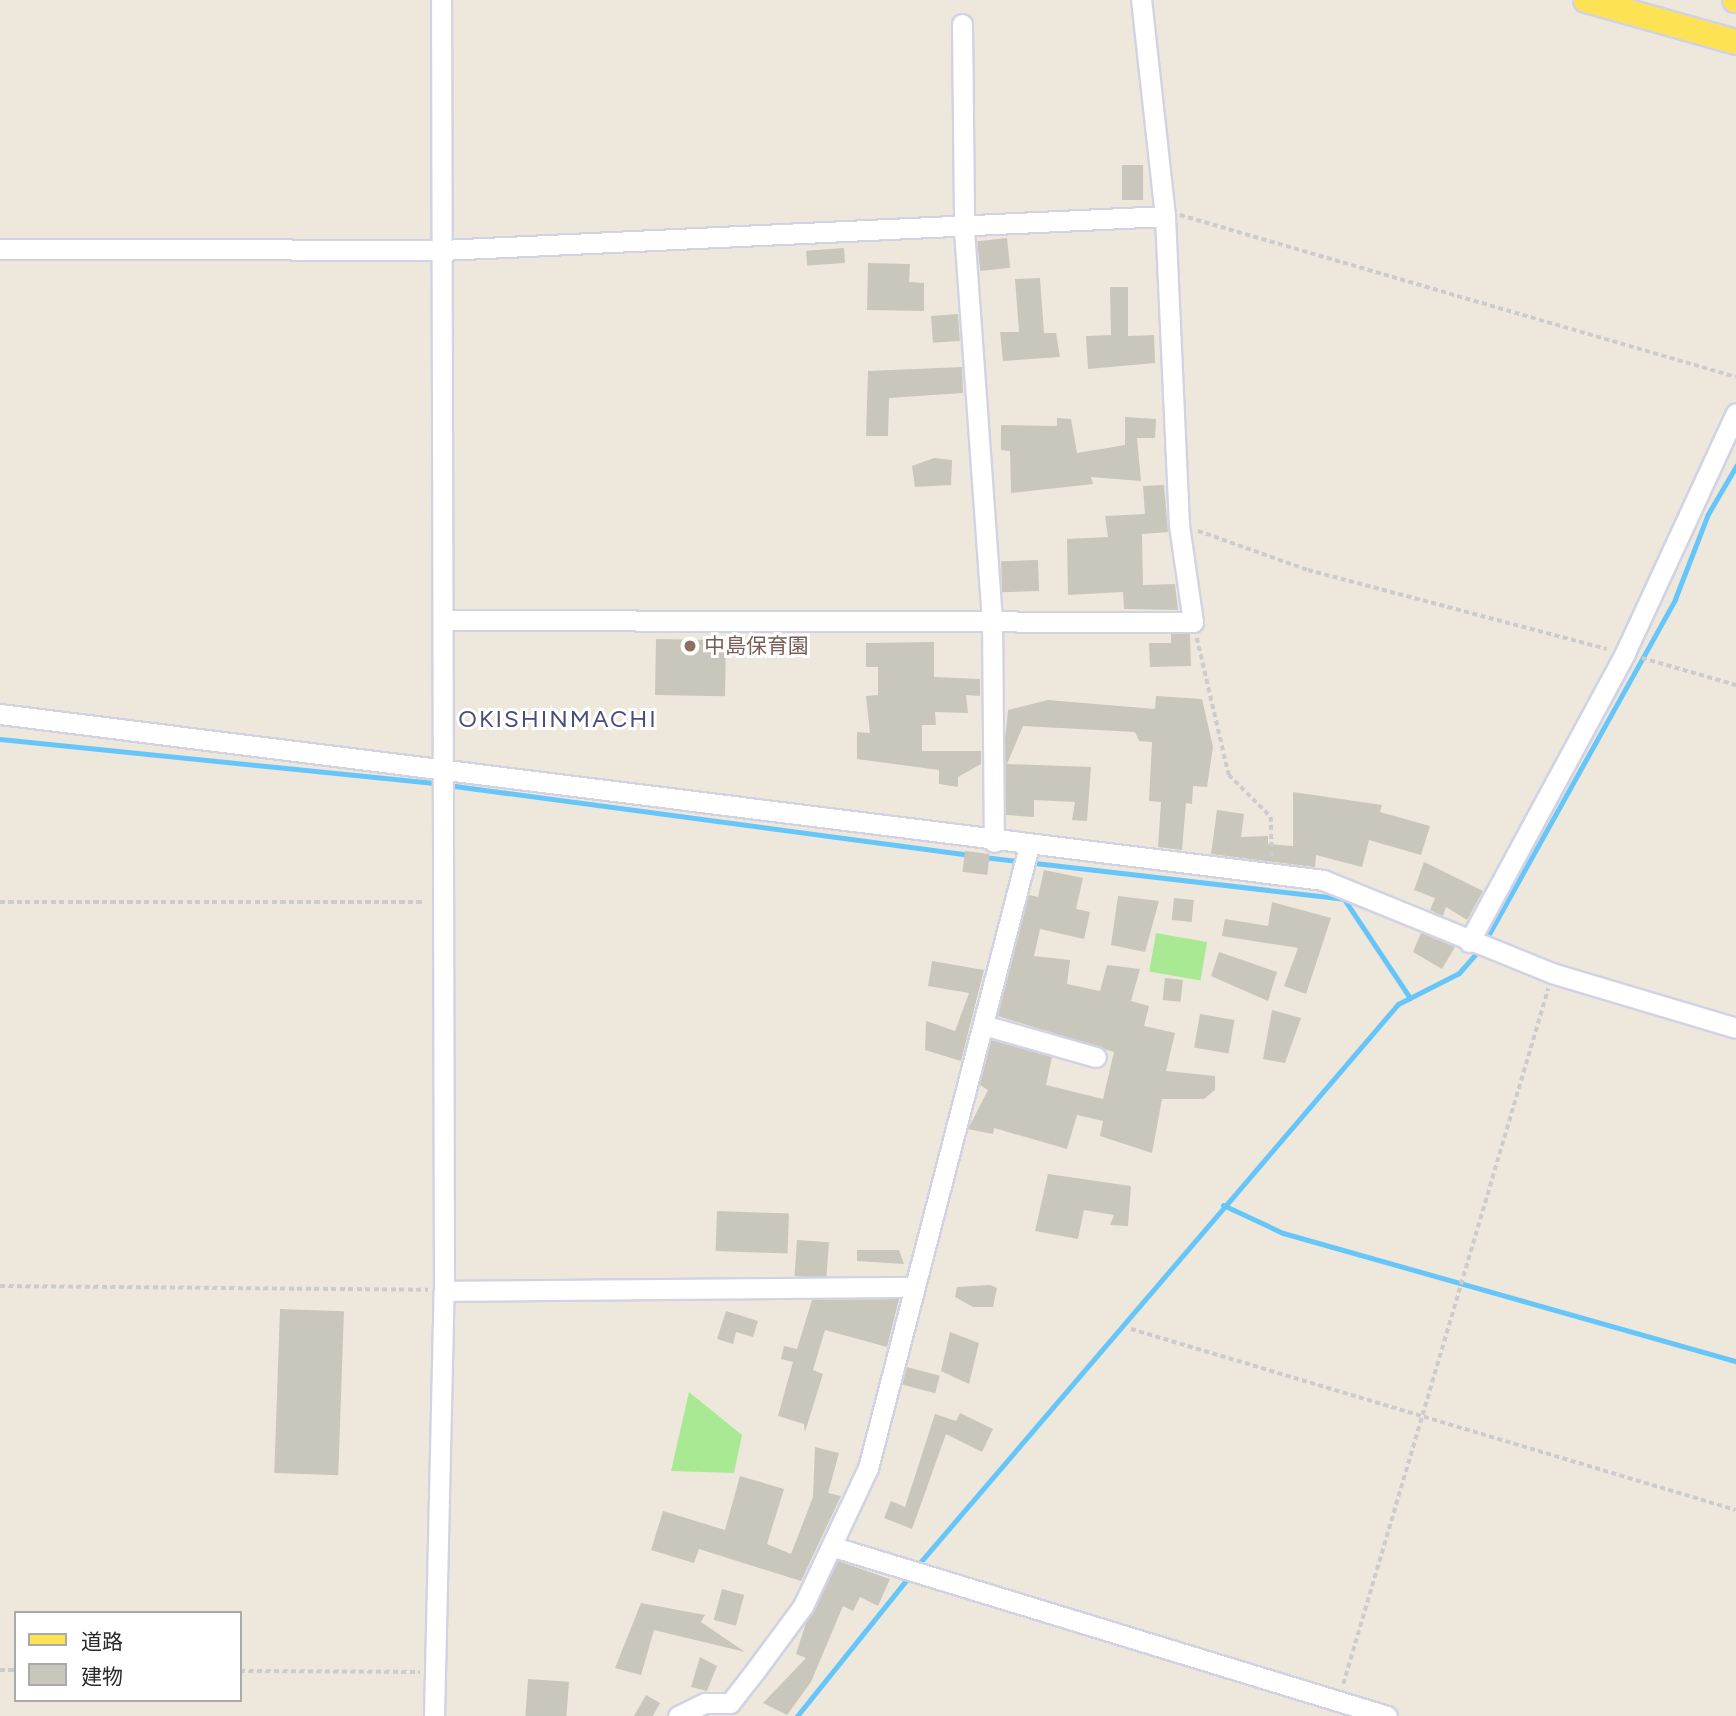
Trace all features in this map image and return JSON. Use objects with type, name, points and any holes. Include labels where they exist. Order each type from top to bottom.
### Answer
[{"type":"main road","points":[[1586,0],[1736,42]]},
{"type":"street","points":[[434,1716],[444,1291],[441,0]]},
{"type":"street","points":[[443,620],[992,619],[1194,622],[1179,525],[1165,216],[1141,0]]},
{"type":"street","points":[[962,24],[964,230],[992,619],[994,842]]},
{"type":"street","points":[[0,249],[442,250],[964,230],[1165,216]]},
{"type":"street","points":[[1469,942],[1625,653],[1736,412]]},
{"type":"street","points":[[0,713],[994,842],[1278,876],[1360,891],[1469,942],[1552,973],[1736,1028]]},
{"type":"street","points":[[678,1716],[705,1703],[730,1703],[803,1606],[834,1547],[868,1468],[913,1287],[987,1026],[1029,846]]},
{"type":"street","points":[[987,1026],[1096,1057]]},
{"type":"street","points":[[444,1291],[913,1287]]},
{"type":"street","points":[[834,1547],[902,1572],[1387,1716]]},
{"type":"path","points":[[1165,216],[1183,215],[1736,377]]},
{"type":"path","points":[[1179,525],[1308,570],[1625,653],[1736,685]]},
{"type":"path","points":[[1194,622],[1229,775],[1271,817],[1278,876]]},
{"type":"path","points":[[0,902],[444,902]]},
{"type":"path","points":[[1338,1702],[1552,973]]},
{"type":"path","points":[[0,1286],[444,1291]]},
{"type":"path","points":[[1131,1329],[1736,1510]]},
{"type":"path","points":[[242,1671],[434,1672]]},
{"type":"green space","points":[[1156,933],[1207,942],[1200,980],[1149,971]]},
{"type":"green space","points":[[689,1392],[742,1435],[734,1473],[671,1471]]},
{"type":"building","points":[[1122,165],[1143,165],[1143,200],[1122,200]]},
{"type":"building","points":[[1007,238],[1010,268],[980,271],[977,241]]},
{"type":"building","points":[[844,248],[845,263],[807,266],[806,251]]},
{"type":"building","points":[[868,263],[910,264],[909,282],[924,283],[924,311],[867,310]]},
{"type":"building","points":[[1040,278],[1044,333],[1056,333],[1060,357],[1003,361],[1000,332],[1019,332],[1015,279]]},
{"type":"building","points":[[1110,287],[1128,287],[1128,336],[1154,335],[1155,363],[1088,369],[1086,336],[1111,335]]},
{"type":"building","points":[[958,314],[960,341],[933,343],[931,316]]},
{"type":"building","points":[[962,367],[963,393],[889,398],[888,436],[866,436],[868,371]]},
{"type":"building","points":[[1125,417],[1156,419],[1155,438],[1137,438],[1141,481],[1091,477],[1093,484],[1011,493],[1010,451],[1001,450],[1001,425],[1057,426],[1057,418],[1071,419],[1077,453],[1125,445]]},
{"type":"building","points":[[934,458],[952,460],[951,485],[915,487],[912,466]]},
{"type":"building","points":[[1164,485],[1168,532],[1142,534],[1143,585],[1175,584],[1178,610],[1124,609],[1123,592],[1068,595],[1067,539],[1108,537],[1105,516],[1145,514],[1143,486]]},
{"type":"building","points":[[1038,560],[1039,591],[1002,592],[1001,561]]},
{"type":"building","points":[[1171,634],[1190,634],[1191,666],[1150,667],[1149,643],[1171,643]]},
{"type":"building","points":[[656,639],[726,640],[725,696],[655,695]]},
{"type":"building","points":[[934,642],[934,677],[980,679],[980,696],[966,695],[968,713],[935,712],[936,725],[922,725],[922,751],[981,751],[981,764],[958,777],[958,787],[939,784],[939,770],[857,759],[857,732],[870,733],[866,696],[878,695],[878,667],[866,667],[866,643]]},
{"type":"building","points":[[1156,696],[1202,699],[1213,747],[1207,787],[1193,786],[1192,804],[1186,803],[1182,850],[1158,847],[1161,802],[1149,801],[1152,742],[1139,741],[1135,732],[1023,726],[1007,764],[1091,767],[1087,821],[1072,820],[1075,802],[1034,800],[1034,817],[1006,815],[1005,739],[1008,710],[1048,700],[1155,709]]},
{"type":"building","points":[[1293,792],[1382,805],[1380,812],[1430,826],[1421,855],[1369,840],[1362,867],[1316,855],[1315,867],[1211,854],[1217,810],[1244,814],[1241,837],[1268,836],[1268,844],[1293,846]]},
{"type":"building","points":[[965,851],[990,854],[987,875],[962,872]]},
{"type":"building","points":[[1424,862],[1483,891],[1467,920],[1446,907],[1443,916],[1430,910],[1435,898],[1414,890]]},
{"type":"building","points":[[1044,870],[1083,878],[1076,909],[1090,912],[1084,939],[1040,929],[1034,956],[1070,960],[1067,984],[1100,991],[1107,965],[1140,969],[1131,1001],[1149,1006],[1144,1026],[1175,1033],[1166,1071],[1215,1076],[1215,1090],[1204,1099],[1162,1099],[1152,1153],[1100,1136],[1103,1121],[1077,1115],[1067,1149],[994,1128],[993,1134],[968,1129],[988,1090],[980,1085],[991,1040],[1052,1057],[1046,1085],[1103,1099],[1114,1052],[998,1016],[1029,895],[1038,897]]},
{"type":"building","points":[[1118,896],[1159,901],[1145,952],[1111,945]]},
{"type":"building","points":[[1174,898],[1194,900],[1192,922],[1172,920]]},
{"type":"building","points":[[1272,902],[1331,918],[1306,994],[1284,986],[1298,948],[1222,936],[1225,919],[1268,926]]},
{"type":"building","points":[[1421,933],[1455,947],[1442,969],[1413,952]]},
{"type":"building","points":[[1219,952],[1277,972],[1268,1001],[1211,976]]},
{"type":"building","points":[[932,961],[984,970],[961,1061],[925,1050],[926,1021],[955,1031],[969,993],[928,986]]},
{"type":"building","points":[[1165,978],[1183,980],[1181,1002],[1163,1000]]},
{"type":"building","points":[[1272,1010],[1301,1018],[1285,1063],[1263,1059]]},
{"type":"building","points":[[1200,1014],[1234,1020],[1229,1054],[1194,1047]]},
{"type":"building","points":[[1048,1174],[1131,1186],[1128,1226],[1110,1225],[1114,1215],[1084,1210],[1078,1239],[1035,1231]]},
{"type":"building","points":[[717,1211],[789,1214],[788,1253],[716,1251]]},
{"type":"building","points":[[797,1240],[829,1242],[826,1278],[794,1276]]},
{"type":"building","points":[[857,1250],[899,1250],[904,1264],[857,1261]]},
{"type":"building","points":[[990,1285],[997,1288],[993,1307],[973,1307],[955,1297],[957,1287]]},
{"type":"building","points":[[899,1299],[887,1347],[825,1330],[813,1370],[823,1374],[805,1432],[804,1424],[778,1416],[793,1362],[781,1359],[784,1346],[797,1349],[812,1300]]},
{"type":"building","points":[[280,1309],[344,1311],[338,1475],[274,1473]]},
{"type":"building","points":[[726,1311],[758,1321],[753,1337],[736,1332],[733,1344],[717,1339]]},
{"type":"building","points":[[950,1332],[979,1343],[969,1384],[941,1371]]},
{"type":"building","points":[[907,1367],[940,1376],[935,1393],[902,1384]]},
{"type":"building","points":[[960,1413],[993,1429],[982,1452],[946,1434],[912,1529],[884,1518],[891,1501],[905,1507],[935,1414],[956,1421]]},
{"type":"building","points":[[815,1447],[839,1453],[828,1493],[841,1496],[801,1581],[699,1549],[694,1563],[651,1550],[663,1511],[725,1530],[740,1476],[784,1489],[767,1544],[791,1554],[813,1497]]},
{"type":"building","points":[[838,1561],[890,1579],[878,1606],[860,1597],[853,1611],[843,1606],[811,1682],[787,1715],[763,1703],[806,1658],[796,1654],[806,1623]]},
{"type":"building","points":[[722,1589],[744,1595],[736,1626],[714,1620]]},
{"type":"building","points":[[641,1603],[705,1615],[701,1622],[745,1652],[654,1630],[641,1675],[615,1668]]},
{"type":"building","points":[[700,1657],[717,1666],[707,1691],[691,1687]]},
{"type":"building","points":[[528,1679],[569,1682],[567,1716],[525,1716]]},
{"type":"building","points":[[646,1695],[660,1703],[653,1716],[634,1716]]},
{"type":"waterway","points":[[1485,941],[1675,599],[1708,514],[1736,466]]},
{"type":"waterway","points":[[0,739],[432,783],[970,855]]},
{"type":"waterway","points":[[983,857],[1344,899],[1410,998]]},
{"type":"waterway","points":[[917,1566],[1398,1004],[1459,973],[1480,949]]},
{"type":"waterway","points":[[1223,1205],[1283,1233],[1736,1361]]},
{"type":"waterway","points":[[797,1716],[911,1574]]},
{"type":"place","name":"中島保育園","points":[[690,646]]},
{"type":"district","name":"OKISHINMACHI","points":[[558,719]]}]
